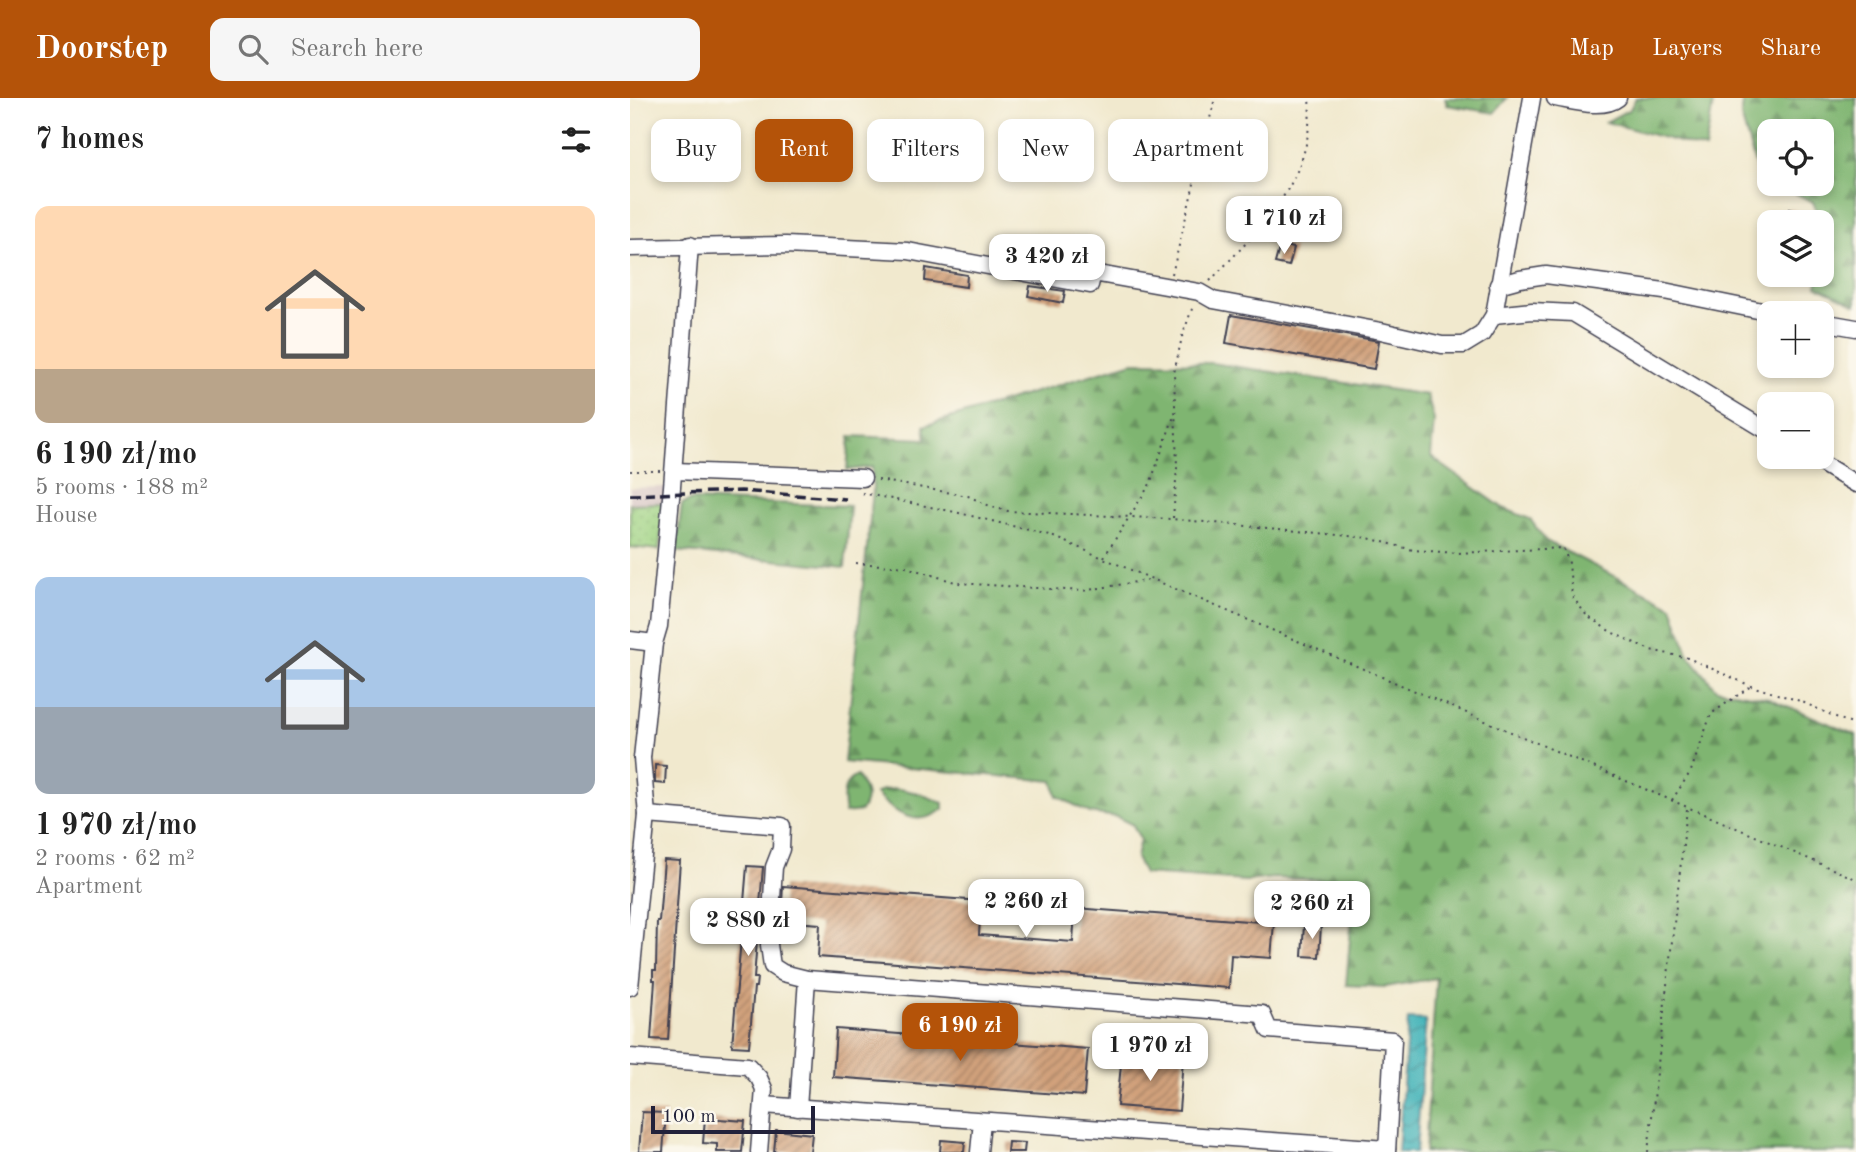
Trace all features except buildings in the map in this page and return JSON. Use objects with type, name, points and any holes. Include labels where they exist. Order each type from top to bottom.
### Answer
[{"type":"lane","points":[[630,248],[786,245],[908,251],[1090,285],[1093,273],[1198,291],[1213,300],[1280,314],[1381,331],[1442,345],[1464,345],[1482,334],[1494,315],[1532,98]]},
{"type":"lane","points":[[1555,98],[1612,103],[1618,98]]},
{"type":"lane","points":[[630,986],[647,815],[636,759],[659,626],[674,471],[690,245]]},
{"type":"lane","points":[[1498,285],[1546,275],[1664,291],[1757,310]]},
{"type":"lane","points":[[1494,315],[1532,311],[1573,313],[1757,425]]},
{"type":"lane","points":[[1834,324],[1856,328]]},
{"type":"lane","points":[[1831,469],[1856,484]]},
{"type":"lane","points":[[674,471],[862,486]]},
{"type":"lane","points":[[630,640],[654,643]]},
{"type":"lane","points":[[647,815],[782,826],[781,849],[775,866],[769,945],[772,966],[783,973],[807,979],[1262,1014],[1269,1030],[1393,1040],[1387,1151],[763,1105]]},
{"type":"lane","points":[[798,1108],[807,979]]},
{"type":"lane","points":[[630,1057],[748,1066],[759,1078],[764,1089],[759,1152]]},
{"type":"lane","points":[[979,1152],[982,1121]]},
{"type":"path","points":[[1169,286],[1215,98]]},
{"type":"path","points":[[1172,519],[1177,468],[1174,373],[1198,291],[1270,216],[1298,173],[1308,140],[1309,98]]},
{"type":"path","points":[[1103,558],[1150,485],[1175,415]]},
{"type":"path","points":[[630,471],[674,471]]},
{"type":"path","points":[[862,486],[968,496],[992,508],[1008,512],[1172,519],[1368,538],[1413,550],[1458,553],[1563,548],[1569,563],[1572,596],[1587,616],[1611,632],[1650,650],[1688,658],[1751,686],[1800,701],[1856,726]]},
{"type":"path","points":[[862,486],[1049,535],[1856,879]]},
{"type":"path","points":[[856,563],[906,567],[958,583],[1082,591],[1151,579]]},
{"type":"path","points":[[1671,801],[1691,771],[1711,714],[1751,686]]},
{"type":"path","points":[[1648,1152],[1687,808]]},
{"type":"shaded area","points":[[666,487],[665,503],[630,504],[630,488]]},
{"type":"green space","points":[[1445,98],[1507,98],[1494,113],[1447,105]]},
{"type":"green space","points":[[1636,98],[1714,98],[1705,149],[1606,122],[1630,109]]},
{"type":"green space","points":[[1744,98],[1856,98],[1856,305],[1819,287],[1834,287],[1834,210],[1816,210],[1813,202],[1801,196],[1834,196],[1834,119],[1757,119],[1757,171],[1741,116]]},
{"type":"green space","points":[[1133,362],[1211,363],[1427,395],[1434,420],[1431,457],[1503,508],[1530,519],[1546,541],[1672,606],[1688,654],[1716,689],[1768,698],[1856,735],[1856,1152],[1425,1152],[1436,978],[1385,987],[1346,985],[1355,881],[1274,878],[1246,881],[1144,874],[1136,858],[1140,839],[1133,825],[1117,817],[1090,813],[1057,796],[1053,781],[844,762],[873,491],[872,467],[847,470],[850,436],[926,439],[924,426]]},
{"type":"green space","points":[[691,500],[850,506],[845,567],[676,551],[682,504]]},
{"type":"green space","points":[[665,503],[659,550],[630,547],[630,504]]},
{"type":"green space","points":[[857,776],[864,789],[865,802],[861,811],[845,813],[844,791],[848,782]]},
{"type":"green space","points":[[899,789],[943,803],[943,809],[925,818],[907,817],[891,808],[876,794],[882,790]]},
{"type":"water","points":[[1408,1019],[1426,1020],[1416,1152],[1398,1152]]},
{"type":"railway","points":[[630,495],[741,491],[846,499]]}]
